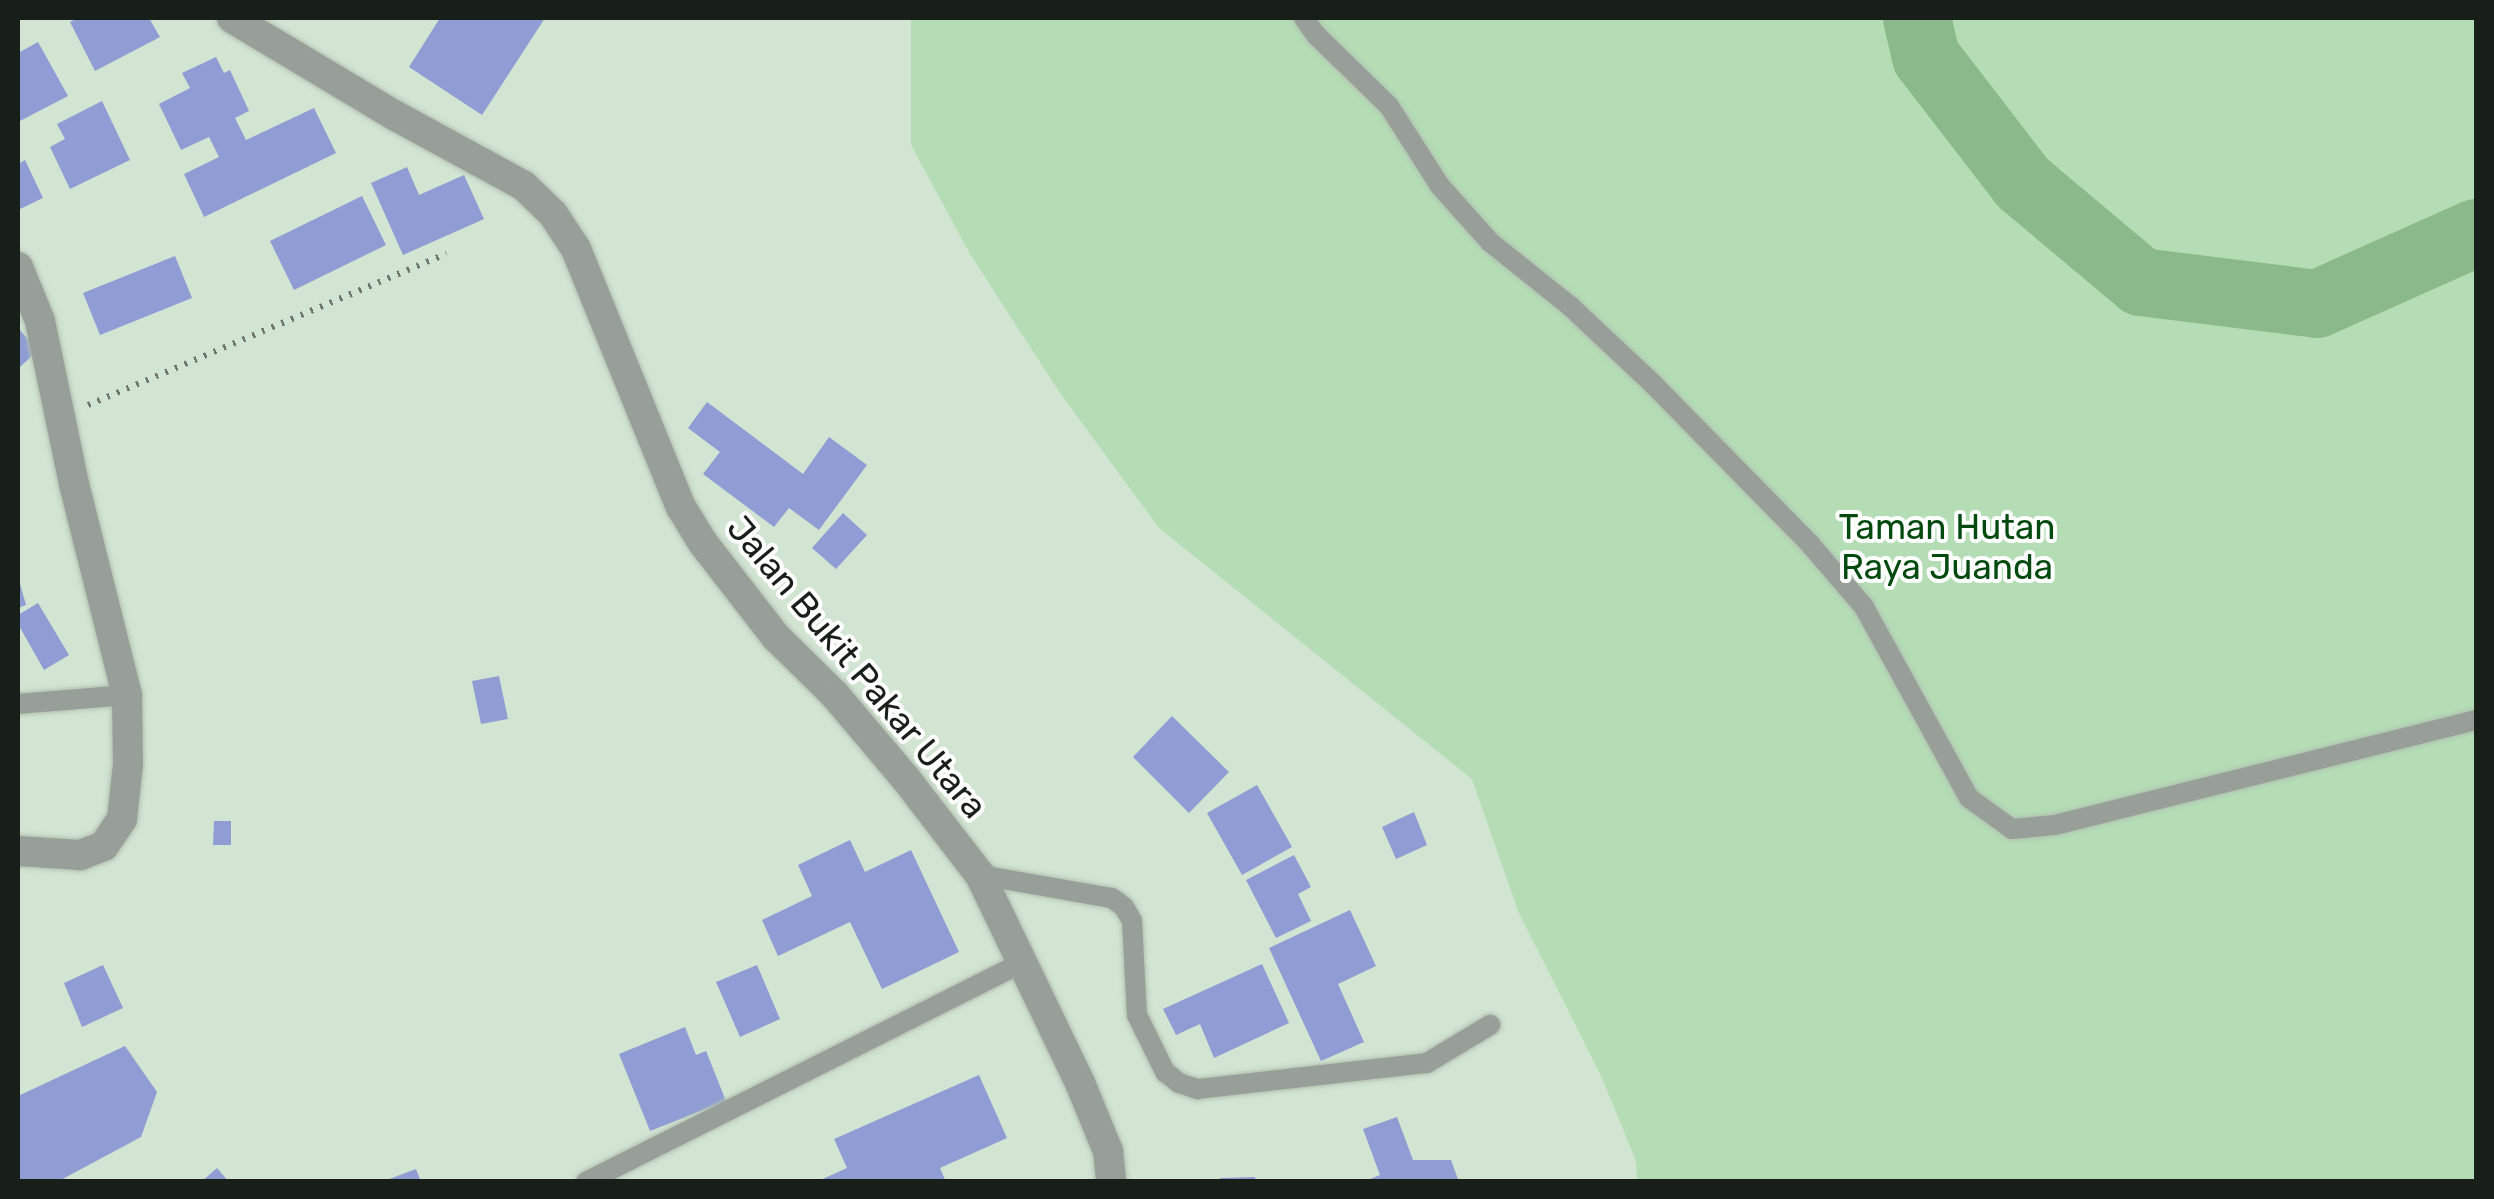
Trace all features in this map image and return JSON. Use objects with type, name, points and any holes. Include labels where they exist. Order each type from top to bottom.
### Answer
[{"type":"street","name":"Jalan Bukit Pakar Utara","points":[[232,18],[394,115],[524,186],[553,214],[576,249],[681,507],[703,543],[776,637],[835,695],[906,778],[980,875],[1108,1151],[1111,1182]]},
{"type":"street","points":[[18,267],[40,321],[74,484],[127,695],[126,797],[122,819],[104,846],[80,855],[18,851]]},
{"type":"lane","points":[[1304,18],[1316,35],[1390,106],[1440,186],[1490,242],[1570,306],[1653,384],[1810,544],[1864,607],[1968,798],[2012,829],[2055,825],[2476,720]]},
{"type":"lane","points":[[18,704],[127,695]]},
{"type":"lane","points":[[980,875],[1112,898],[1124,907],[1132,921],[1137,1015],[1164,1072],[1178,1083],[1198,1089],[1428,1063],[1490,1024]]},
{"type":"lane","points":[[586,1182],[1023,962]]},
{"type":"path","points":[[62,416],[446,254]]},
{"type":"green space","name":"Taman Hutan Raya Juanda","points":[[911,18],[2476,18],[2476,1181],[1637,1181],[1636,1161],[1602,1078],[1518,911],[1472,779],[1159,528],[1060,393],[970,254],[911,145]]},
{"type":"building","points":[[78,18],[149,18],[160,37],[95,71],[70,22]]},
{"type":"building","points":[[440,18],[545,18],[482,115],[409,67]]},
{"type":"building","points":[[38,42],[68,96],[18,122],[18,53]]},
{"type":"building","points":[[216,57],[224,73],[230,70],[249,111],[235,118],[246,140],[314,108],[336,153],[204,217],[184,174],[219,157],[209,137],[181,150],[159,104],[190,88],[182,73]]},
{"type":"building","points":[[102,101],[130,160],[70,189],[50,147],[65,139],[57,124]]},
{"type":"building","points":[[25,160],[43,198],[18,210],[18,164]]},
{"type":"building","points":[[407,167],[419,195],[464,175],[484,219],[403,255],[371,183]]},
{"type":"building","points":[[362,196],[386,245],[294,290],[270,241]]},
{"type":"building","points":[[175,256],[192,298],[100,335],[83,293]]},
{"type":"building","points":[[18,328],[38,350],[18,369]]},
{"type":"building","points":[[707,402],[803,474],[829,437],[867,465],[819,530],[789,508],[774,527],[703,474],[720,452],[688,428]]},
{"type":"building","points":[[843,513],[867,535],[836,569],[812,548]]},
{"type":"building","points":[[18,580],[26,605],[18,608]]},
{"type":"building","points":[[38,603],[69,655],[44,670],[18,624],[18,615]]},
{"type":"building","points":[[499,676],[508,719],[481,724],[472,681]]},
{"type":"building","points":[[1172,716],[1229,772],[1189,813],[1133,757]]},
{"type":"building","points":[[1257,785],[1292,847],[1242,875],[1207,813]]},
{"type":"building","points":[[1414,812],[1427,845],[1396,859],[1382,827]]},
{"type":"building","points":[[214,821],[231,821],[231,845],[213,845]]},
{"type":"building","points":[[850,840],[865,872],[911,850],[959,952],[882,989],[850,922],[778,956],[762,920],[812,896],[798,865]]},
{"type":"building","points":[[1294,855],[1311,887],[1298,894],[1311,921],[1276,938],[1246,880]]},
{"type":"building","points":[[1350,910],[1376,966],[1338,984],[1364,1042],[1321,1061],[1269,948]]},
{"type":"building","points":[[1262,964],[1289,1023],[1214,1058],[1200,1024],[1176,1035],[1163,1009]]},
{"type":"building","points":[[103,965],[123,1008],[82,1027],[64,983]]},
{"type":"building","points":[[757,965],[780,1019],[740,1037],[716,982]]},
{"type":"building","points":[[685,1027],[696,1055],[706,1051],[726,1101],[650,1131],[619,1054]]},
{"type":"building","points":[[125,1046],[157,1092],[141,1137],[57,1182],[18,1182],[18,1096]]},
{"type":"building","points":[[979,1075],[1007,1138],[940,1168],[946,1182],[816,1182],[847,1168],[834,1139]]},
{"type":"building","points":[[1397,1117],[1413,1160],[1451,1160],[1459,1182],[1363,1182],[1380,1175],[1363,1129]]},
{"type":"building","points":[[217,1168],[229,1182],[201,1182]]},
{"type":"building","points":[[416,1169],[421,1182],[384,1182],[384,1181]]},
{"type":"building","points":[[1255,1177],[1256,1182],[1220,1182],[1220,1178]]},
{"type":"waterway","points":[[1917,18],[1926,57],[2023,183],[2141,282],[2317,304],[2476,233]]}]
